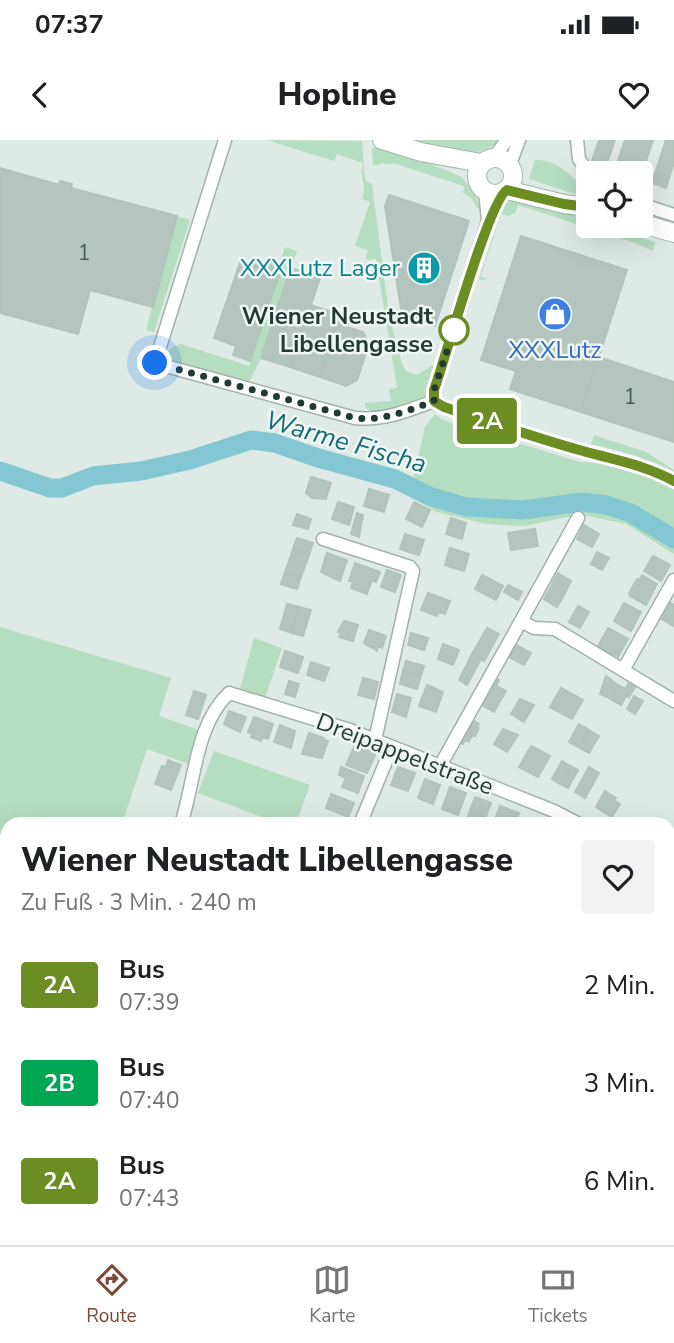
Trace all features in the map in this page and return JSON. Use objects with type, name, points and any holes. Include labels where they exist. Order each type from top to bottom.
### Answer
[{"type":"main road","points":[[382,140],[496,177],[526,182],[567,195],[576,201]]},
{"type":"main road","points":[[653,227],[674,233]]},
{"type":"street","points":[[225,140],[155,363],[355,418],[387,418],[434,401]]},
{"type":"street","points":[[434,401],[434,390],[488,221],[496,177],[507,140]]},
{"type":"street","points":[[496,177],[519,140]]},
{"type":"street","points":[[578,140],[580,161]]},
{"type":"street","points":[[653,208],[674,215]]},
{"type":"street","points":[[434,401],[444,407],[571,447],[631,462],[674,481]]},
{"type":"street","points":[[439,766],[578,518]]},
{"type":"street","points":[[323,539],[410,567],[413,571],[375,740]]},
{"type":"street","points":[[623,670],[674,580]]},
{"type":"street","points":[[520,621],[534,628],[555,629],[674,701]]},
{"type":"street","name":"Dreipappelstraße","points":[[182,817],[191,775],[215,706],[229,693],[350,730],[566,817]]},
{"type":"street","points":[[363,817],[392,747]]},
{"type":"green space","points":[[267,140],[362,141],[366,181],[372,184],[389,315],[402,364],[406,371],[417,375],[436,363],[426,398],[377,414],[366,408],[365,403],[391,401],[389,389],[397,388],[376,259],[368,260],[368,250],[355,246],[370,202],[362,199],[363,163],[337,154],[334,161]]},
{"type":"green space","points":[[410,140],[501,140],[478,152],[457,153]]},
{"type":"green space","points":[[372,148],[387,148],[404,153],[462,177],[475,195],[480,208],[463,193],[464,186],[393,163],[373,166]]},
{"type":"green space","points":[[535,160],[552,163],[576,180],[576,194],[529,179]]},
{"type":"green space","points":[[512,200],[546,207],[576,216],[576,224],[518,205],[515,213],[508,216],[501,214],[481,276],[487,279],[482,280],[479,279],[502,209],[505,203]]},
{"type":"green space","points":[[177,216],[190,220],[154,332],[146,330]]},
{"type":"green space","points":[[620,238],[642,238],[655,242],[653,251]]},
{"type":"green space","points":[[285,247],[297,251],[261,358],[249,383],[170,359],[167,354],[169,350],[181,344],[249,366],[282,267],[279,265]]},
{"type":"green space","points":[[435,414],[443,420],[580,462],[626,468],[670,487],[674,490],[674,554],[626,524],[588,516],[567,517],[524,526],[486,524],[437,512],[405,493],[413,480],[425,427]]},
{"type":"green space","points":[[594,435],[646,452],[674,472],[634,455],[591,444]]},
{"type":"green space","points":[[0,627],[171,678],[159,716],[199,730],[188,764],[147,749],[124,817],[0,817]]},
{"type":"green space","points":[[254,638],[282,648],[265,698],[240,689]]},
{"type":"green space","points":[[214,751],[310,785],[299,817],[262,817],[198,793]]},
{"type":"building","points":[[599,140],[615,140],[608,161],[592,161]]},
{"type":"building","points":[[625,140],[653,140],[646,161],[618,161]]},
{"type":"building","points":[[666,140],[674,140],[674,162],[666,188],[653,183]]},
{"type":"building","points":[[0,168],[59,185],[60,181],[72,184],[71,188],[177,216],[153,307],[90,290],[78,334],[0,313]]},
{"type":"building","name":"XXXLutz Lager","points":[[389,195],[469,221],[435,326],[402,315],[385,206]]},
{"type":"building","name":"XXXLutz","points":[[521,236],[627,270],[581,412],[510,389],[516,371],[481,360]]},
{"type":"building","points":[[241,260],[266,268],[268,262],[282,266],[250,361],[233,355],[236,346],[214,338]]},
{"type":"building","points":[[291,268],[320,278],[290,367],[261,358]]},
{"type":"building","points":[[311,305],[341,315],[320,377],[290,367]]},
{"type":"building","points":[[338,324],[363,332],[369,344],[357,380],[346,386],[320,377]]},
{"type":"building","points":[[599,357],[674,382],[674,442],[581,412]]},
{"type":"building","points":[[311,477],[331,483],[326,499],[312,498],[306,493]]},
{"type":"building","points":[[369,489],[389,495],[384,512],[364,506]]},
{"type":"building","points":[[338,502],[354,507],[349,525],[332,519]]},
{"type":"building","points":[[414,502],[430,510],[422,527],[406,519]]},
{"type":"building","points":[[357,513],[363,515],[359,537],[351,534]]},
{"type":"building","points":[[297,514],[311,519],[308,529],[293,525]]},
{"type":"building","points":[[451,518],[466,523],[462,539],[446,534]]},
{"type":"building","points":[[584,525],[599,534],[592,547],[577,539]]},
{"type":"building","points":[[535,529],[538,546],[511,550],[508,533]]},
{"type":"building","points":[[405,534],[424,540],[419,555],[400,549]]},
{"type":"building","points":[[297,538],[313,543],[309,555],[293,549]]},
{"type":"building","points":[[450,548],[469,554],[464,571],[445,565]]},
{"type":"building","points":[[293,549],[309,555],[305,566],[289,561]]},
{"type":"building","points":[[597,552],[609,558],[602,570],[591,564]]},
{"type":"building","points":[[327,553],[347,560],[340,581],[321,572]]},
{"type":"building","points":[[653,556],[670,565],[661,581],[644,571]]},
{"type":"building","points":[[289,561],[305,566],[301,577],[285,572]]},
{"type":"building","points":[[355,563],[380,572],[376,582],[372,580],[367,594],[351,588],[353,582],[349,581]]},
{"type":"building","points":[[387,570],[401,575],[395,592],[381,587]]},
{"type":"building","points":[[285,572],[301,577],[297,589],[281,584]]},
{"type":"building","points":[[558,573],[571,581],[565,593],[551,586]]},
{"type":"building","points":[[482,575],[503,586],[496,600],[475,589]]},
{"type":"building","points":[[642,575],[657,584],[646,605],[629,593]]},
{"type":"building","points":[[508,585],[522,592],[518,600],[504,592]]},
{"type":"building","points":[[551,586],[565,593],[557,607],[544,599]]},
{"type":"building","points":[[428,593],[450,601],[445,614],[439,612],[437,616],[421,610]]},
{"type":"building","points":[[669,602],[674,605],[674,626],[660,618]]},
{"type":"building","points":[[624,603],[641,612],[631,631],[614,621]]},
{"type":"building","points":[[287,604],[299,607],[292,633],[280,629]]},
{"type":"building","points":[[578,606],[589,612],[580,628],[569,622]]},
{"type":"building","points":[[299,607],[311,610],[303,636],[292,633]]},
{"type":"building","points":[[344,621],[358,625],[353,641],[339,637],[341,633],[338,632]]},
{"type":"building","points":[[487,628],[499,634],[484,661],[472,654]]},
{"type":"building","points":[[608,628],[628,639],[618,657],[598,646]]},
{"type":"building","points":[[369,630],[386,636],[382,648],[378,646],[377,651],[364,643]]},
{"type":"building","points":[[411,633],[428,638],[424,650],[408,645]]},
{"type":"building","points":[[512,643],[531,653],[524,665],[505,655]]},
{"type":"building","points":[[443,644],[459,650],[453,665],[438,659]]},
{"type":"building","points":[[285,651],[303,657],[298,673],[280,667]]},
{"type":"building","points":[[472,654],[481,659],[467,685],[459,680]]},
{"type":"building","points":[[406,661],[424,666],[421,676],[403,671]]},
{"type":"building","points":[[311,662],[329,668],[324,681],[307,675]]},
{"type":"building","points":[[403,671],[421,676],[417,689],[400,684]]},
{"type":"building","points":[[606,676],[618,685],[611,699],[600,694]]},
{"type":"building","points":[[493,677],[499,680],[496,686],[506,691],[494,712],[482,705]]},
{"type":"building","points":[[363,678],[378,682],[374,699],[358,695]]},
{"type":"building","points":[[289,681],[299,684],[295,697],[285,694]]},
{"type":"building","points":[[628,684],[635,687],[621,705],[611,699],[618,685],[626,689]]},
{"type":"building","points":[[427,685],[443,692],[436,712],[419,706]]},
{"type":"building","points":[[561,688],[583,700],[572,719],[550,707]]},
{"type":"building","points":[[194,691],[206,695],[198,719],[186,715]]},
{"type":"building","points":[[397,694],[411,698],[406,717],[392,712]]},
{"type":"building","points":[[634,696],[643,701],[635,714],[627,709]]},
{"type":"building","points":[[520,699],[534,705],[524,722],[511,714]]},
{"type":"building","points":[[229,711],[246,717],[240,732],[224,724]]},
{"type":"building","points":[[254,717],[273,724],[268,739],[263,737],[261,741],[251,737],[253,734],[248,732]]},
{"type":"building","points":[[469,718],[479,724],[479,728],[469,742],[465,740],[463,744],[457,741]]},
{"type":"building","points":[[579,724],[589,730],[580,748],[569,742]]},
{"type":"building","points":[[280,725],[295,731],[291,748],[274,742]]},
{"type":"building","points":[[503,729],[518,735],[507,752],[494,744]]},
{"type":"building","points":[[589,730],[599,736],[589,753],[580,748]]},
{"type":"building","points":[[309,733],[328,741],[322,758],[302,754]]},
{"type":"building","points":[[531,746],[550,756],[538,777],[519,767]]},
{"type":"building","points":[[354,747],[374,752],[367,773],[346,765]]},
{"type":"building","points":[[168,760],[181,765],[171,790],[155,784],[162,766],[166,767]]},
{"type":"building","points":[[562,761],[570,766],[560,784],[552,779]]},
{"type":"building","points":[[570,766],[578,770],[568,788],[560,784]]},
{"type":"building","points":[[341,767],[364,776],[358,793],[342,787],[346,778],[339,775]]},
{"type":"building","points":[[398,767],[415,773],[408,791],[391,785]]},
{"type":"building","points":[[589,767],[599,773],[585,798],[575,792]]},
{"type":"building","points":[[425,779],[440,785],[433,804],[418,798]]},
{"type":"building","points":[[450,787],[466,793],[458,815],[442,809]]},
{"type":"building","points":[[605,791],[620,804],[612,817],[596,807]]},
{"type":"building","points":[[331,794],[354,803],[348,817],[326,808]]},
{"type":"building","points":[[475,797],[491,803],[486,817],[468,817]]},
{"type":"building","points":[[500,806],[519,813],[518,817],[496,817]]},
{"type":"waterway","name":"Warme Fischa","points":[[0,471],[50,488],[62,488],[93,476],[141,471],[190,460],[251,440],[275,443],[395,479],[429,496],[466,507],[523,510],[582,502],[606,505],[631,513],[674,539]]},
{"type":"bus line","name":"2A","points":[[576,204],[564,204],[507,190],[501,193],[488,221],[434,390],[434,401],[444,407],[583,451],[631,462],[674,481]]},
{"type":"place","name":"XXXLutz Lager","points":[[424,268]]},
{"type":"place","name":"XXXLutz","points":[[555,314]]},
{"type":"place","name":"Wiener Neustadt Libellengasse","points":[[454,330]]},
{"type":"route","points":[[155,363],[355,418],[374,420],[434,401],[434,390],[454,330]]}]
